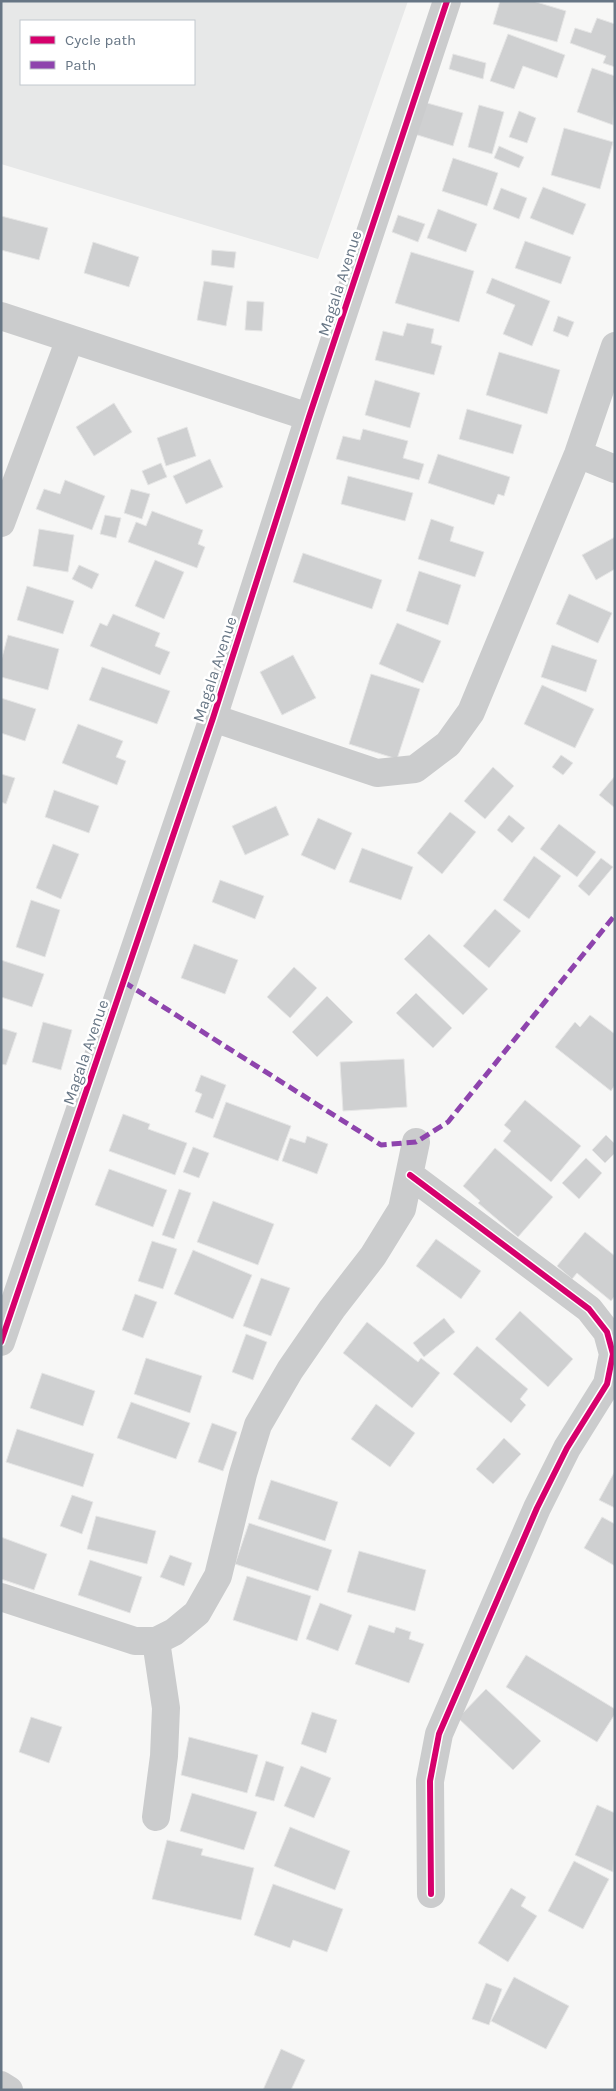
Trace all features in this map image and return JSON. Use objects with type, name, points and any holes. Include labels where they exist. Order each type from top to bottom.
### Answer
[{"type":"street","name":"Magala Avenue","points":[[1,1342],[213,718],[309,417],[447,1]]},
{"type":"street","points":[[1,316],[309,417]]},
{"type":"street","points":[[1,523],[70,340]]},
{"type":"street","points":[[213,718],[377,773],[416,769],[448,744],[471,712],[578,454],[615,346]]},
{"type":"street","points":[[578,454],[615,469]]},
{"type":"street","points":[[1,1597],[135,1641],[156,1641],[174,1632],[197,1613],[218,1576],[243,1474],[258,1425],[290,1370],[332,1309],[373,1256],[402,1208],[416,1142]]},
{"type":"street","points":[[410,1175],[589,1309],[608,1332],[613,1354],[607,1384],[566,1448],[536,1508],[439,1734],[430,1781],[431,1894]]},
{"type":"street","points":[[156,1641],[166,1708],[164,1756],[156,1817]]},
{"type":"street","points":[[1,2085],[9,2090]]},
{"type":"shaded area","points":[[1,1],[408,1],[318,259],[1,164]]},
{"type":"building","points":[[500,1],[533,1],[566,11],[557,42],[493,24]]},
{"type":"building","points":[[597,18],[615,24],[615,67],[603,63],[606,56],[570,43],[575,28],[591,33]]},
{"type":"building","points":[[508,34],[565,55],[557,78],[523,66],[514,89],[490,81]]},
{"type":"building","points":[[453,54],[486,63],[483,79],[449,69]]},
{"type":"building","points":[[592,68],[615,76],[613,125],[577,112]]},
{"type":"building","points":[[420,101],[463,113],[453,146],[411,133]]},
{"type":"building","points":[[479,105],[504,112],[492,154],[468,147]]},
{"type":"building","points":[[519,111],[536,118],[527,143],[509,137]]},
{"type":"building","points":[[564,128],[613,142],[600,189],[551,175]]},
{"type":"building","points":[[499,146],[524,157],[519,168],[494,158]]},
{"type":"building","points":[[453,158],[498,173],[487,206],[442,191]]},
{"type":"building","points":[[543,187],[586,204],[573,235],[530,218]]},
{"type":"building","points":[[501,188],[527,198],[519,219],[493,209]]},
{"type":"building","points":[[438,209],[477,224],[466,252],[427,238]]},
{"type":"building","points":[[398,215],[425,224],[418,242],[392,232]]},
{"type":"building","points":[[1,216],[48,228],[39,260],[1,250]]},
{"type":"building","points":[[525,241],[571,257],[561,284],[515,268]]},
{"type":"building","points":[[93,242],[139,257],[129,287],[84,273]]},
{"type":"building","points":[[212,250],[236,252],[234,268],[211,265]]},
{"type":"building","points":[[411,252],[474,271],[459,322],[395,303]]},
{"type":"building","points":[[492,278],[550,301],[532,346],[503,334],[515,305],[486,293]]},
{"type":"building","points":[[204,281],[233,286],[226,326],[197,320]]},
{"type":"building","points":[[247,301],[264,302],[262,331],[245,330]]},
{"type":"building","points":[[558,316],[574,322],[568,337],[553,331]]},
{"type":"building","points":[[407,323],[434,329],[431,343],[442,346],[434,375],[375,360],[383,331],[403,336]]},
{"type":"building","points":[[499,352],[560,370],[547,414],[486,395]]},
{"type":"building","points":[[375,380],[420,393],[410,428],[365,415]]},
{"type":"building","points":[[114,403],[132,432],[94,456],[76,427]]},
{"type":"building","points":[[467,409],[522,425],[513,454],[459,439]]},
{"type":"building","points":[[187,427],[196,456],[166,466],[157,438]]},
{"type":"building","points":[[363,429],[408,441],[403,458],[424,464],[419,480],[336,459],[343,436],[360,440]]},
{"type":"building","points":[[438,454],[510,477],[504,496],[498,494],[494,505],[428,483]]},
{"type":"building","points":[[210,459],[223,487],[186,504],[173,476]]},
{"type":"building","points":[[161,463],[167,477],[148,485],[142,471]]},
{"type":"building","points":[[348,476],[413,493],[405,521],[341,504]]},
{"type":"building","points":[[65,480],[105,496],[92,530],[36,509],[44,489],[60,494]]},
{"type":"building","points":[[131,489],[150,494],[142,519],[124,513]]},
{"type":"building","points":[[152,511],[203,530],[198,544],[205,547],[197,568],[128,542],[136,522],[146,526]]},
{"type":"building","points":[[105,515],[121,518],[116,538],[100,534]]},
{"type":"building","points":[[431,519],[454,527],[450,541],[484,552],[475,577],[418,559]]},
{"type":"building","points":[[39,529],[74,535],[68,572],[33,566]]},
{"type":"building","points":[[615,537],[615,569],[596,580],[582,555]]},
{"type":"building","points":[[303,553],[382,580],[372,609],[293,582]]},
{"type":"building","points":[[155,560],[184,572],[164,619],[135,606]]},
{"type":"building","points":[[79,565],[99,574],[92,589],[72,579]]},
{"type":"building","points":[[419,571],[461,585],[448,625],[406,611]]},
{"type":"building","points":[[27,586],[74,601],[63,634],[17,620]]},
{"type":"building","points":[[569,594],[612,613],[598,643],[556,624]]},
{"type":"building","points":[[113,614],[160,633],[155,646],[170,652],[160,675],[90,646],[100,623],[107,626]]},
{"type":"building","points":[[397,623],[441,641],[423,683],[379,664]]},
{"type":"building","points":[[8,635],[59,649],[48,690],[1,677],[1,661]]},
{"type":"building","points":[[552,645],[597,660],[586,692],[541,677]]},
{"type":"building","points":[[293,655],[316,698],[282,715],[260,672]]},
{"type":"building","points":[[102,667],[170,691],[157,724],[89,700]]},
{"type":"building","points":[[371,674],[420,689],[397,759],[349,744]]},
{"type":"building","points":[[542,685],[594,709],[575,748],[524,724]]},
{"type":"building","points":[[1,698],[36,709],[25,741],[1,733]]},
{"type":"building","points":[[78,724],[123,741],[116,757],[126,761],[117,785],[62,763]]},
{"type":"building","points":[[561,755],[573,763],[563,775],[552,767]]},
{"type":"building","points":[[493,767],[514,786],[485,819],[464,801]]},
{"type":"building","points":[[1,774],[15,778],[6,804],[1,802]]},
{"type":"building","points":[[615,776],[615,808],[599,795]]},
{"type":"building","points":[[54,790],[99,806],[89,833],[45,817]]},
{"type":"building","points":[[276,806],[289,835],[245,855],[232,826]]},
{"type":"building","points":[[450,812],[476,832],[442,874],[417,853]]},
{"type":"building","points":[[509,815],[525,828],[512,843],[497,830]]},
{"type":"building","points":[[318,818],[352,833],[335,870],[301,855]]},
{"type":"building","points":[[559,824],[596,852],[577,877],[540,849]]},
{"type":"building","points":[[53,844],[79,854],[61,899],[36,888]]},
{"type":"building","points":[[362,848],[413,867],[401,900],[349,882]]},
{"type":"building","points":[[534,856],[561,876],[529,919],[503,900]]},
{"type":"building","points":[[601,858],[613,867],[589,896],[578,886]]},
{"type":"building","points":[[220,880],[264,896],[255,919],[212,902]]},
{"type":"building","points":[[31,900],[60,910],[45,957],[16,947]]},
{"type":"building","points":[[495,909],[521,931],[489,968],[463,946]]},
{"type":"building","points":[[429,934],[488,989],[463,1015],[404,959]]},
{"type":"building","points":[[194,944],[238,960],[225,994],[181,978]]},
{"type":"building","points":[[1,960],[44,974],[32,1007],[1,997]]},
{"type":"building","points":[[294,967],[317,988],[290,1018],[267,997]]},
{"type":"building","points":[[416,993],[452,1028],[433,1048],[396,1013]]},
{"type":"building","points":[[327,996],[353,1022],[317,1057],[292,1032]]},
{"type":"building","points":[[590,1015],[615,1034],[615,1085],[611,1091],[555,1047],[575,1022],[580,1027]]},
{"type":"building","points":[[43,1022],[72,1030],[61,1070],[32,1062]]},
{"type":"building","points":[[1,1028],[17,1033],[6,1065],[1,1064]]},
{"type":"building","points":[[404,1059],[407,1107],[343,1111],[340,1062]]},
{"type":"building","points":[[201,1075],[226,1085],[213,1119],[195,1112],[202,1094],[195,1091]]},
{"type":"building","points":[[525,1100],[581,1146],[551,1182],[503,1141],[511,1131],[504,1125]]},
{"type":"building","points":[[226,1102],[291,1126],[278,1161],[213,1137]]},
{"type":"building","points":[[123,1114],[150,1124],[148,1129],[187,1143],[175,1175],[109,1151]]},
{"type":"building","points":[[606,1135],[615,1144],[615,1153],[605,1163],[592,1150]]},
{"type":"building","points":[[307,1136],[328,1144],[317,1174],[282,1161],[290,1138],[305,1143]]},
{"type":"building","points":[[193,1147],[209,1153],[199,1178],[183,1172]]},
{"type":"building","points":[[495,1148],[553,1197],[518,1237],[478,1203],[480,1201],[463,1186]]},
{"type":"building","points":[[586,1158],[602,1173],[579,1199],[562,1183]]},
{"type":"building","points":[[109,1169],[167,1190],[153,1227],[95,1205]]},
{"type":"building","points":[[179,1189],[191,1193],[174,1239],[162,1235]]},
{"type":"building","points":[[213,1201],[274,1224],[258,1265],[197,1242]]},
{"type":"building","points":[[585,1232],[615,1256],[615,1296],[611,1301],[577,1273],[572,1279],[557,1266]]},
{"type":"building","points":[[436,1239],[481,1271],[461,1299],[416,1266]]},
{"type":"building","points":[[152,1241],[177,1249],[163,1289],[138,1281]]},
{"type":"building","points":[[193,1250],[252,1275],[233,1319],[174,1294]]},
{"type":"building","points":[[261,1278],[290,1288],[271,1336],[243,1326]]},
{"type":"building","points":[[135,1294],[157,1302],[143,1338],[122,1330]]},
{"type":"building","points":[[520,1311],[573,1359],[548,1387],[495,1339]]},
{"type":"building","points":[[444,1318],[455,1332],[424,1357],[413,1343]]},
{"type":"building","points":[[367,1322],[418,1362],[421,1358],[440,1373],[412,1408],[343,1353]]},
{"type":"building","points":[[246,1334],[267,1342],[253,1380],[232,1372]]},
{"type":"building","points":[[477,1346],[528,1389],[520,1399],[526,1405],[511,1423],[453,1374]]},
{"type":"building","points":[[146,1358],[202,1376],[190,1413],[134,1394]]},
{"type":"building","points":[[42,1373],[95,1391],[83,1426],[30,1408]]},
{"type":"building","points":[[131,1402],[190,1423],[176,1459],[117,1438]]},
{"type":"building","points":[[376,1404],[415,1433],[390,1467],[351,1439]]},
{"type":"building","points":[[212,1423],[237,1432],[223,1471],[198,1462]]},
{"type":"building","points":[[17,1429],[94,1454],[83,1487],[6,1462]]},
{"type":"building","points":[[504,1438],[521,1454],[493,1484],[476,1469]]},
{"type":"building","points":[[615,1471],[615,1508],[599,1500]]},
{"type":"building","points":[[271,1480],[338,1502],[325,1541],[258,1519]]},
{"type":"building","points":[[72,1495],[93,1502],[82,1534],[60,1526]]},
{"type":"building","points":[[96,1516],[156,1531],[147,1564],[87,1549]]},
{"type":"building","points":[[602,1517],[615,1524],[615,1566],[584,1548]]},
{"type":"building","points":[[249,1523],[332,1550],[318,1591],[235,1564]]},
{"type":"building","points":[[1,1537],[47,1554],[34,1590],[1,1579]]},
{"type":"building","points":[[359,1551],[426,1570],[415,1611],[347,1592]]},
{"type":"building","points":[[170,1555],[192,1563],[184,1586],[160,1577]]},
{"type":"building","points":[[90,1560],[142,1577],[130,1613],[78,1595]]},
{"type":"building","points":[[247,1576],[311,1596],[297,1641],[233,1620]]},
{"type":"building","points":[[320,1603],[352,1615],[338,1651],[306,1639]]},
{"type":"building","points":[[369,1625],[394,1633],[396,1627],[411,1632],[409,1639],[424,1644],[409,1683],[355,1664]]},
{"type":"building","points":[[526,1655],[615,1709],[615,1714],[597,1742],[506,1687]]},
{"type":"building","points":[[486,1689],[541,1741],[513,1770],[458,1718]]},
{"type":"building","points":[[312,1712],[337,1720],[326,1753],[301,1744]]},
{"type":"building","points":[[31,1717],[62,1727],[49,1763],[19,1752]]},
{"type":"building","points":[[189,1737],[258,1755],[247,1793],[181,1775]]},
{"type":"building","points":[[266,1761],[284,1767],[274,1801],[255,1796]]},
{"type":"building","points":[[301,1766],[331,1778],[314,1818],[284,1806]]},
{"type":"building","points":[[192,1793],[257,1812],[244,1850],[180,1831]]},
{"type":"building","points":[[597,1805],[615,1813],[613,1872],[575,1855]]},
{"type":"building","points":[[290,1827],[350,1851],[335,1890],[274,1866]]},
{"type":"building","points":[[167,1840],[203,1849],[201,1855],[254,1868],[241,1920],[152,1899]]},
{"type":"building","points":[[574,1861],[609,1879],[583,1929],[548,1911]]},
{"type":"building","points":[[273,1884],[343,1909],[327,1952],[293,1940],[290,1948],[254,1935]]},
{"type":"building","points":[[511,1888],[526,1897],[521,1906],[537,1916],[508,1962],[478,1943]]},
{"type":"building","points":[[514,1977],[569,2006],[546,2049],[491,2021]]},
{"type":"building","points":[[486,1983],[502,1989],[489,2025],[472,2019]]},
{"type":"building","points":[[281,2049],[305,2060],[291,2090],[263,2090]]},
{"type":"marked path","points":[[124,982],[381,1145],[416,1142],[448,1122],[615,915]]},
{"type":"cycle path","points":[[1,1342],[213,718],[309,417],[447,1]]},
{"type":"cycle path","points":[[410,1175],[589,1309],[607,1332],[613,1354],[607,1384],[567,1448],[537,1508],[439,1734],[430,1781],[431,1894]]}]
